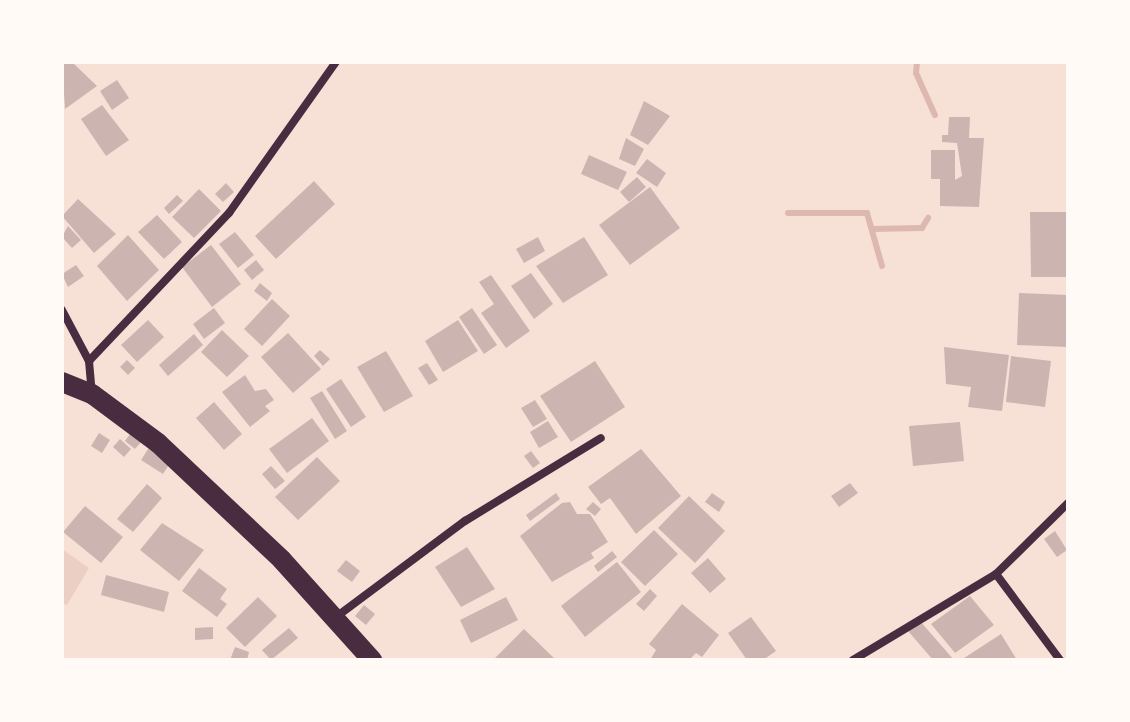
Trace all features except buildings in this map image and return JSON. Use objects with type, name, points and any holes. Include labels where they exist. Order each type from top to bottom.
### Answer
[{"type":"highway","points":[[62,382],[92,394],[158,443],[282,560],[372,660]]},
{"type":"street","points":[[89,361],[229,213],[336,62]]},
{"type":"street","points":[[62,310],[89,361],[92,394]]},
{"type":"street","points":[[335,618],[465,521],[601,438]]},
{"type":"street","points":[[853,660],[996,574],[1068,503]]},
{"type":"street","points":[[996,574],[1060,660]]},
{"type":"shaded area","points":[[62,549],[89,568],[67,605],[62,603]]},
{"type":"waterway","points":[[917,62],[916,73],[935,115]]},
{"type":"waterway","points":[[788,213],[867,213],[882,266]]},
{"type":"waterway","points":[[872,229],[922,228],[928,218]]}]
